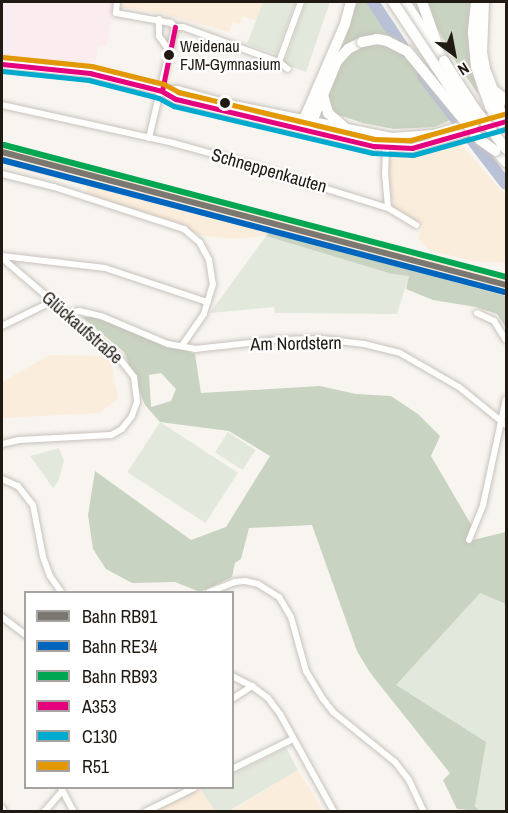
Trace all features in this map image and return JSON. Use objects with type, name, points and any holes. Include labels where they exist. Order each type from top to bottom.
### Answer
[{"type":"highway","points":[[308,122],[351,2]]},
{"type":"highway","points":[[393,2],[467,115],[501,150]]},
{"type":"highway","points":[[405,2],[507,162]]},
{"type":"highway","points":[[422,2],[444,61]]},
{"type":"highway","points":[[476,2],[473,52],[481,85],[502,117]]},
{"type":"highway","points":[[484,2],[482,52],[502,117]]},
{"type":"highway","points":[[308,122],[342,55],[362,42],[377,39],[387,41],[407,51],[480,140],[501,150]]},
{"type":"highway","points":[[492,88],[507,100]]},
{"type":"highway","points":[[322,95],[328,113],[344,128]]},
{"type":"main road","points":[[2,64],[90,73],[162,91],[178,90],[308,122],[402,137],[453,133]]},
{"type":"main road","points":[[308,122],[386,148],[412,148],[502,117]]},
{"type":"street","points":[[117,2],[116,13],[171,22],[175,27],[171,53],[149,138]]},
{"type":"street","points":[[279,62],[301,2]]},
{"type":"street","points":[[159,20],[159,36],[171,53]]},
{"type":"street","points":[[175,27],[183,27],[279,62],[288,69]]},
{"type":"street","name":"Schneppenkauten","points":[[2,105],[224,157],[388,208],[416,225]]},
{"type":"street","points":[[386,148],[388,208]]},
{"type":"street","points":[[2,174],[54,187],[184,229],[200,243],[208,260],[213,284],[204,314],[182,346]]},
{"type":"street","points":[[2,257],[105,268],[207,303]]},
{"type":"street","name":"Glückaufstraße","points":[[2,257],[120,359],[134,377],[137,402],[132,416],[122,429],[111,435],[19,440],[2,444]]},
{"type":"street","points":[[2,268],[9,264]]},
{"type":"street","points":[[2,326],[53,301]]},
{"type":"street","name":"Am Nordstern","points":[[69,314],[79,311],[101,316],[168,344],[206,350],[276,340],[322,339],[364,344],[400,353],[420,362],[459,387],[504,423]]},
{"type":"street","points":[[477,313],[494,321],[507,340]]},
{"type":"street","points":[[469,540],[483,505],[504,423],[507,399]]},
{"type":"street","points":[[2,479],[18,486],[33,505],[43,556],[50,576],[60,591]]},
{"type":"street","points":[[212,591],[245,581],[258,584],[279,597],[291,617],[306,671],[323,699],[333,711],[395,762],[409,780],[424,812]]},
{"type":"street","points":[[2,617],[24,634]]},
{"type":"street","points":[[234,677],[252,686],[268,698],[334,812]]},
{"type":"street","points":[[234,698],[252,686]]},
{"type":"street","points":[[234,768],[293,739]]},
{"type":"street","points":[[45,812],[60,789]]},
{"type":"street","points":[[62,789],[74,812]]},
{"type":"street","points":[[146,812],[192,789]]},
{"type":"shaded area","points":[[2,2],[114,2],[107,46],[98,46],[95,63],[2,57]]},
{"type":"shaded area","points":[[121,2],[267,2],[260,22],[243,16],[240,24],[233,22],[229,32],[161,13],[121,7]]},
{"type":"shaded area","points":[[263,2],[296,2],[276,54],[247,44]]},
{"type":"shaded area","points":[[306,2],[330,2],[306,72],[284,64]]},
{"type":"shaded area","points":[[460,143],[506,196],[506,263],[471,261],[429,250],[418,239],[423,226],[394,208],[390,188],[389,154],[403,155]]},
{"type":"shaded area","points":[[2,145],[272,218],[453,262],[506,279],[506,296],[269,232],[266,236],[231,239],[200,235],[184,225],[85,196],[87,186],[2,165]]},
{"type":"shaded area","points":[[266,236],[392,274],[409,276],[397,314],[275,313],[274,307],[210,313]]},
{"type":"shaded area","points":[[50,355],[110,356],[118,399],[99,413],[2,418],[2,382]]},
{"type":"shaded area","points":[[160,422],[238,473],[205,523],[127,472]]},
{"type":"shaded area","points":[[228,432],[256,450],[243,470],[215,452]]},
{"type":"shaded area","points":[[59,448],[64,461],[58,482],[53,488],[30,456]]},
{"type":"shaded area","points":[[506,532],[506,811],[480,811],[373,677],[473,540]]},
{"type":"shaded area","points":[[286,748],[298,770],[229,811],[215,811],[200,789],[234,789],[234,774]]},
{"type":"shaded area","points":[[298,770],[323,811],[229,812]]},
{"type":"shaded area","points":[[197,789],[200,789],[215,811],[150,812]]},
{"type":"green space","points":[[357,2],[370,2],[391,36],[380,34],[361,37],[342,49]]},
{"type":"green space","points":[[428,2],[471,2],[469,51],[478,94],[454,59],[436,25]]},
{"type":"green space","points":[[368,45],[382,45],[395,50],[414,66],[453,119],[434,127],[394,129],[363,123],[336,114],[327,100],[338,67],[355,49]]},
{"type":"green space","points":[[269,232],[506,296],[506,328],[497,314],[476,307],[433,300],[406,289],[409,276],[392,274],[266,236]]},
{"type":"green space","points":[[82,317],[95,317],[195,354],[201,393],[320,386],[356,394],[391,396],[418,414],[440,436],[431,456],[472,526],[473,540],[506,532],[506,604],[480,593],[396,685],[486,742],[475,806],[480,811],[457,809],[443,780],[450,773],[369,671],[357,651],[312,525],[249,528],[241,559],[235,563],[232,577],[202,591],[175,582],[132,583],[106,569],[93,549],[88,515],[95,471],[191,540],[226,527],[270,456],[229,431],[160,422],[145,405],[124,352]],"holes":[[[161,373],[176,389],[171,401],[151,407],[149,375]]]},
{"type":"waterway","points":[[373,2],[406,52]]},
{"type":"waterway","points":[[423,76],[506,184]]},
{"type":"waterway","points":[[479,151],[495,156]]},
{"type":"rail line","name":"RB93","points":[[4,145],[506,277]]},
{"type":"rail line","name":"RB91","points":[[2,152],[506,285]]},
{"type":"rail line","name":"RE34","points":[[2,160],[504,292]]},
{"type":"transit line","name":"A353","points":[[162,91],[175,27]]},
{"type":"transit line","name":"R51","points":[[3,57],[92,66],[164,84],[179,92],[375,139],[411,140],[504,114]]},
{"type":"transit line","name":"A353","points":[[2,64],[90,73],[162,91],[176,99],[374,146],[412,148],[506,121]]},
{"type":"transit line","name":"C130","points":[[2,71],[89,80],[159,98],[174,106],[373,153],[413,155],[506,129]]},
{"type":"place","name":"Weidenau FJM-Gymnasium","points":[[169,55]]}]
